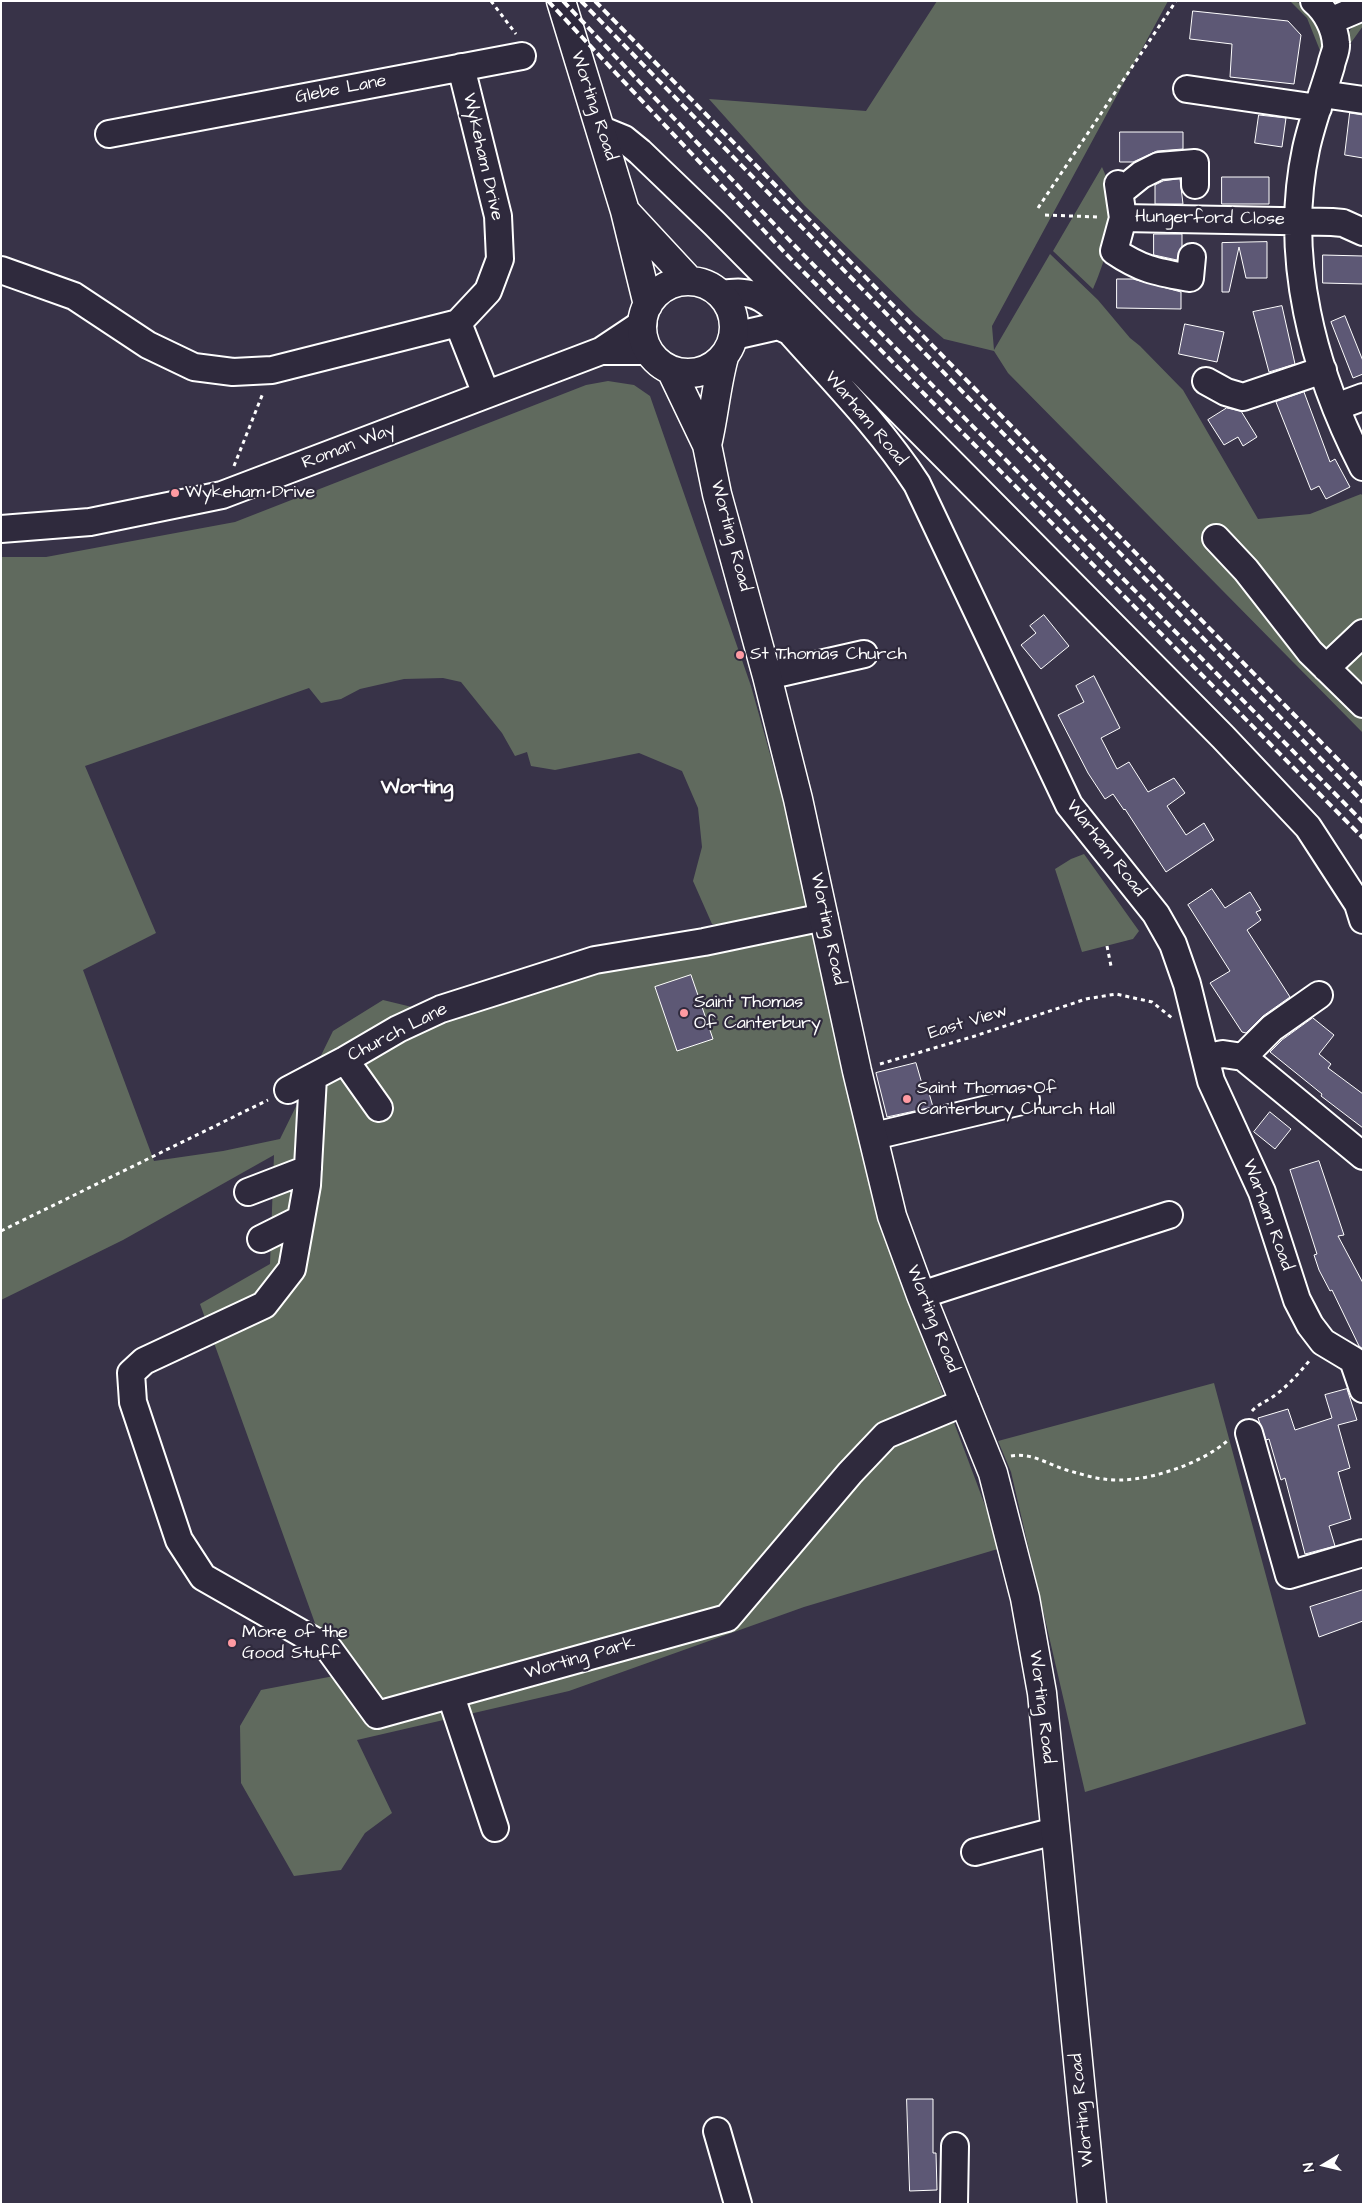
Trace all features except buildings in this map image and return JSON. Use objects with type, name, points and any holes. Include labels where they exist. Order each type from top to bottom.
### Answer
[{"type":"main road","name":"Worting Road","points":[[561,1],[626,212],[646,314]]},
{"type":"main road","name":"Worting Road","points":[[626,212],[689,280]]},
{"type":"main road","points":[[689,280],[706,283],[716,289],[730,306],[735,322],[729,346],[707,369],[692,373],[671,370],[659,363],[648,351],[642,331],[652,298],[664,287],[679,281],[689,280]]},
{"type":"main road","name":"Worting Road","points":[[707,445],[716,406],[718,378],[729,346]]},
{"type":"main road","name":"Worting Road","points":[[671,370],[707,445],[717,494],[767,676],[892,1216],[921,1295],[993,1473],[1025,1598],[1042,1693],[1092,2204]]},
{"type":"street","points":[[1363,7],[1322,11],[1336,45],[1306,149],[1297,220],[1303,290],[1323,370],[1336,407],[1363,467]]},
{"type":"street","name":"Glebe Lane","points":[[109,134],[527,55]]},
{"type":"street","name":"Wykeham Drive","points":[[458,323],[488,291],[500,259],[498,216],[478,128],[461,67]]},
{"type":"street","points":[[1187,88],[1320,101],[1363,100]]},
{"type":"street","points":[[602,130],[624,139],[635,148],[715,224],[1223,737],[1308,827],[1358,904],[1363,920]]},
{"type":"street","name":"Hungerford Close","points":[[1192,256],[1190,278],[1152,271],[1134,264],[1114,250],[1123,218],[1119,188],[1159,166],[1194,163],[1195,185]]},
{"type":"street","name":"Hungerford Close","points":[[1123,218],[1297,220],[1343,223],[1363,232]]},
{"type":"street","points":[[1,270],[74,296],[148,345],[194,367],[234,372],[272,370],[458,323],[486,394]]},
{"type":"street","name":"Warham Road","points":[[720,294],[740,292],[760,298],[774,307],[791,332],[896,451],[917,484],[1070,805],[1156,914],[1173,944],[1207,1057],[1211,1081],[1262,1192],[1297,1300],[1310,1325],[1323,1342],[1358,1358]]},
{"type":"street","name":"Roman Way","points":[[1,530],[90,522],[222,495],[601,351],[646,314]]},
{"type":"street","points":[[729,346],[778,326],[791,332]]},
{"type":"street","name":"Roman Way","points":[[601,351],[648,351]]},
{"type":"street","points":[[1206,381],[1226,392],[1243,397],[1323,370]]},
{"type":"street","points":[[1336,407],[1363,397]]},
{"type":"street","points":[[1216,538],[1251,576],[1296,636],[1363,704]]},
{"type":"street","points":[[1326,668],[1363,634]]},
{"type":"street","points":[[767,676],[864,654]]},
{"type":"street","name":"Church Lane","points":[[288,1090],[440,1009],[595,960],[704,942],[824,917]]},
{"type":"street","points":[[1243,1057],[1272,1028],[1319,995]]},
{"type":"street","points":[[1207,1057],[1223,1054],[1243,1057],[1363,1156]]},
{"type":"street","points":[[345,1060],[379,1108]]},
{"type":"street","points":[[261,1239],[301,1219],[308,1168],[313,1077]]},
{"type":"street","points":[[874,1136],[1026,1100]]},
{"type":"street","points":[[248,1192],[308,1168]]},
{"type":"street","points":[[921,1295],[1168,1215]]},
{"type":"street","name":"Worting Park","points":[[301,1219],[292,1269],[264,1305],[144,1361],[131,1373],[133,1402],[179,1540],[203,1577],[329,1649],[377,1715],[727,1618],[850,1473],[886,1435],[965,1402]]},
{"type":"street","points":[[1358,1358],[1363,1389]]},
{"type":"street","points":[[1242,1429],[1289,1575],[1363,1553]]},
{"type":"street","points":[[451,1696],[495,1828]]},
{"type":"street","points":[[975,1852],[1055,1830]]},
{"type":"street","points":[[716,2131],[735,2203]]},
{"type":"street","points":[[954,2204],[955,2146]]},
{"type":"path","points":[[491,1],[527,55]]},
{"type":"path","points":[[1038,208],[1176,1]]},
{"type":"path","points":[[1045,215],[1123,218]]},
{"type":"path","points":[[222,495],[272,370]]},
{"type":"path","points":[[1107,946],[1111,966]]},
{"type":"path","name":"East View","points":[[857,1071],[975,1036],[1086,999],[1116,994],[1152,1002],[1178,1023]]},
{"type":"path","points":[[1,1231],[288,1090]]},
{"type":"path","points":[[1006,1457],[1028,1456],[1068,1471],[1106,1480],[1142,1477],[1174,1470],[1219,1449],[1242,1429],[1258,1405],[1273,1397],[1290,1383],[1311,1358]]},
{"type":"green space","points":[[937,1],[1168,1],[992,326],[994,350],[1050,254],[1098,300],[1130,338],[1183,390],[1258,519],[1310,514],[1361,494],[1363,496],[1363,733],[1008,373],[994,351],[944,339],[916,315],[804,205],[709,99],[866,111]]},
{"type":"green space","points":[[1290,1],[1306,6],[1317,20],[1323,45],[1321,53],[1307,18]]},
{"type":"green space","points":[[1363,19],[1363,26],[1345,51],[1346,41],[1351,28]]},
{"type":"green space","points":[[1102,167],[1111,195],[1113,222],[1106,252],[1093,289],[1053,251]]},
{"type":"green space","points":[[608,381],[634,385],[650,396],[751,686],[813,908],[838,1052],[876,1214],[1001,1548],[804,1607],[569,1691],[357,1740],[392,1813],[365,1833],[341,1870],[294,1876],[241,1783],[240,1726],[261,1690],[334,1676],[200,1304],[270,1264],[274,1155],[123,1240],[1,1300],[1,557],[46,557],[235,522],[586,385]],"holes":[[[443,678],[461,682],[502,733],[515,756],[527,752],[531,766],[555,770],[639,753],[682,771],[698,808],[702,847],[693,881],[712,924],[744,927],[416,1008],[383,1000],[333,1031],[280,1139],[223,1151],[154,1161],[83,970],[156,933],[85,766],[309,688],[321,703],[341,699],[360,689],[404,679]]]},
{"type":"green space","points":[[1084,854],[1139,931],[1133,939],[1082,952],[1055,869],[1071,859]]},
{"type":"green space","points":[[1214,1383],[1306,1724],[1085,1792],[1011,1472],[998,1441]]},
{"type":"railway","points":[[548,1],[786,254],[1363,838]]},
{"type":"railway","points":[[563,1],[794,245],[1363,822]]},
{"type":"railway","points":[[581,1],[1363,802]]},
{"type":"railway","points":[[595,1],[1363,785]]},
{"type":"place","name":"Wykeham Drive","points":[[175,493]]},
{"type":"place","name":"St Thomas Church","points":[[740,655]]},
{"type":"place","name":"Saint Thomas Of Canterbury","points":[[684,1013]]},
{"type":"place","name":"Saint Thomas Of Canterbury Church Hall","points":[[907,1099]]},
{"type":"place","name":"More of the Good Stuff","points":[[232,1643]]},
{"type":"district","name":"Worting","points":[[417,789]]}]
